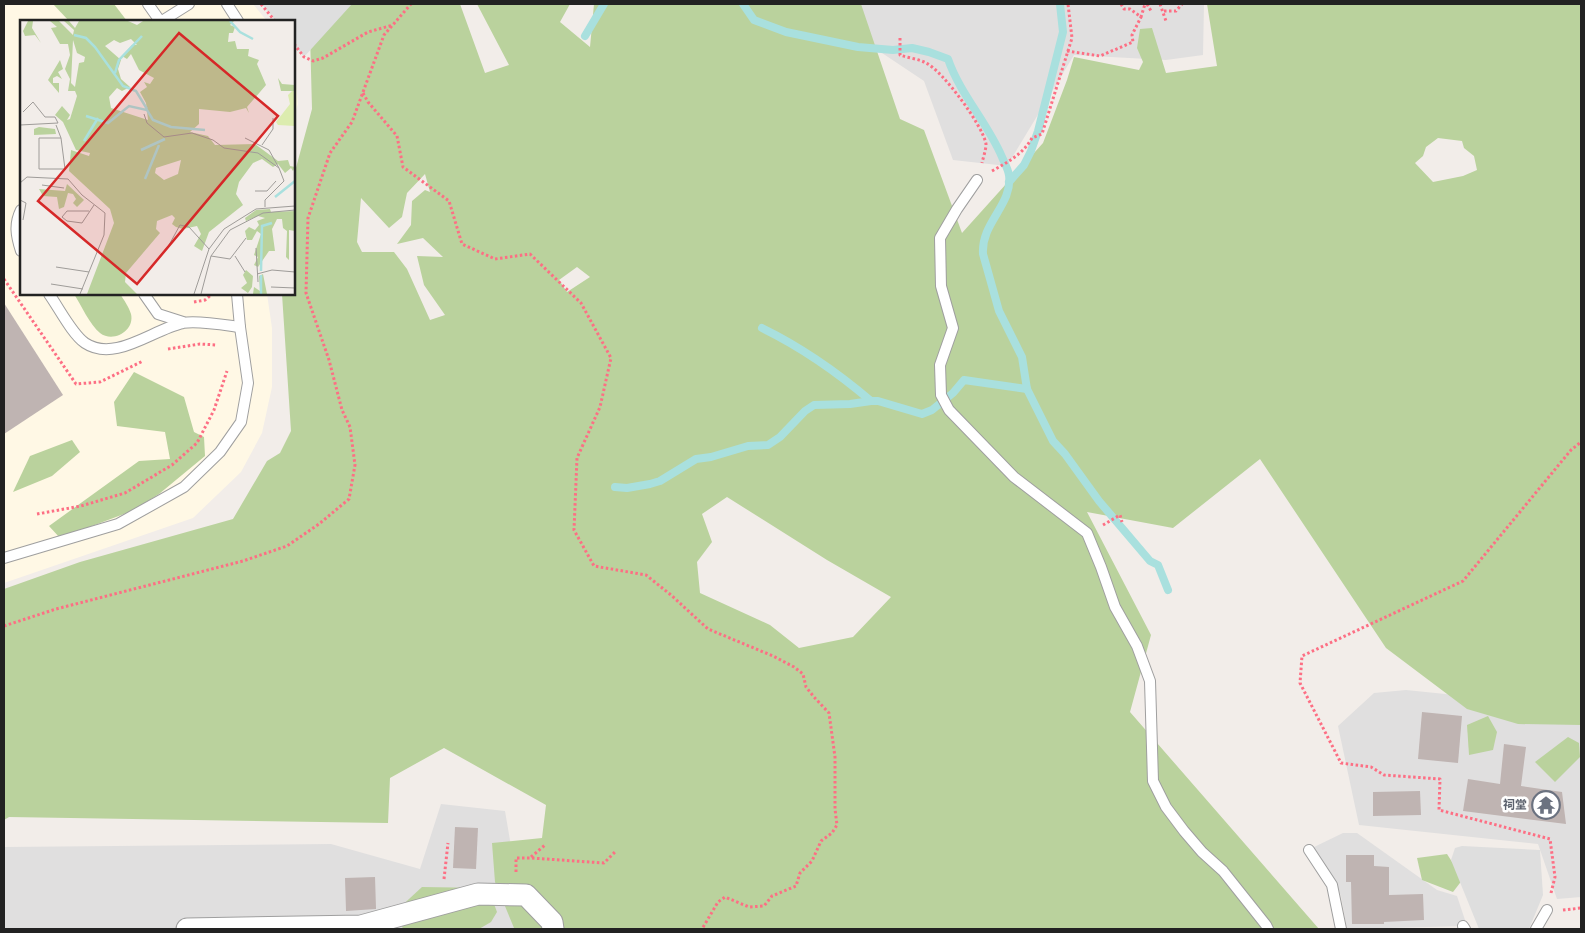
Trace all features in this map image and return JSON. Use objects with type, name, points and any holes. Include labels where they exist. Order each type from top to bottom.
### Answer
[{"type":"street","points":[[187,929],[361,926],[478,894],[526,895],[552,922],[553,929]]},
{"type":"lane","points":[[148,4],[160,20]]},
{"type":"lane","points":[[163,20],[189,4]]},
{"type":"lane","points":[[226,4],[237,20]]},
{"type":"lane","points":[[977,180],[940,238],[941,286],[953,328],[940,365],[941,395],[949,410],[1014,477],[1087,533],[1115,607],[1137,646],[1150,681],[1153,781],[1166,807],[1178,823],[1202,852],[1223,872],[1268,929]]},
{"type":"lane","points":[[20,213],[16,223],[20,247]]},
{"type":"lane","points":[[51,295],[78,338],[86,344],[102,350],[114,349],[183,322]]},
{"type":"lane","points":[[145,295],[158,314],[183,322],[240,327]]},
{"type":"lane","points":[[4,558],[118,524],[184,487],[220,452],[241,422],[248,383],[237,295]]},
{"type":"lane","points":[[1309,850],[1332,885],[1341,929]]},
{"type":"lane","points":[[1536,929],[1548,910]]},
{"type":"path","points":[[261,4],[274,20]]},
{"type":"path","points":[[4,626],[56,610],[243,561],[287,546],[319,524],[349,499],[355,465],[350,427],[342,410],[329,360],[306,293],[308,218],[330,153],[352,122],[384,35],[411,4]]},
{"type":"path","points":[[996,169],[1012,160],[1026,148],[1032,138],[1042,134],[1072,38],[1068,4]]},
{"type":"path","points":[[1121,4],[1124,8],[1130,9],[1141,17]]},
{"type":"path","points":[[1068,51],[1100,56],[1132,42],[1132,35],[1146,4]]},
{"type":"path","points":[[1146,4],[1151,11]]},
{"type":"path","points":[[1160,4],[1166,20]]},
{"type":"path","points":[[1164,12],[1176,11],[1182,4]]},
{"type":"path","points":[[295,45],[304,57],[313,61],[323,58],[368,32],[393,24]]},
{"type":"path","points":[[900,38],[900,55],[927,63],[946,81],[965,104],[982,133],[986,145],[981,170]]},
{"type":"path","points":[[363,93],[368,102],[397,136],[403,167],[449,201],[462,244],[495,259],[530,254],[581,303],[611,358],[600,407],[577,458],[574,530],[594,566],[646,575],[708,629],[773,656],[794,667],[803,674],[806,687],[829,713],[836,780],[835,810],[837,824],[832,833],[821,841],[812,861],[800,873],[796,886],[772,896],[764,906],[749,907],[725,896],[718,902],[702,929]]},
{"type":"path","points":[[4,279],[76,384],[100,382],[144,360]]},
{"type":"path","points":[[167,350],[200,344],[222,345]]},
{"type":"path","points":[[37,514],[81,506],[125,493],[172,466],[197,443],[214,410],[228,368]]},
{"type":"path","points":[[1548,910],[1555,877],[1550,839],[1439,810],[1440,779],[1384,775],[1371,767],[1341,764],[1300,684],[1302,656],[1464,581],[1571,450],[1581,442]]},
{"type":"path","points":[[1109,521],[1120,515],[1122,522]]},
{"type":"path","points":[[442,905],[448,843]]},
{"type":"path","points":[[531,858],[545,845]]},
{"type":"path","points":[[515,895],[516,858],[604,862],[615,852]]},
{"type":"shaded area","points":[[4,4],[253,4],[266,20],[20,20],[20,295],[267,295],[272,328],[272,387],[262,433],[241,472],[193,518],[4,583]]},
{"type":"shaded area","points":[[262,4],[352,4],[304,57],[295,45],[295,20],[275,20]]},
{"type":"shaded area","points":[[857,4],[1204,4],[1203,55],[1166,60],[1074,55],[1007,166],[953,160],[924,81],[834,21]]},
{"type":"shaded area","points":[[295,72],[298,104],[295,113]]},
{"type":"shaded area","points":[[1406,690],[1581,708],[1581,897],[1557,899],[1538,844],[1359,825],[1338,726],[1374,693]]},
{"type":"shaded area","points":[[441,804],[505,811],[512,852],[565,929],[4,929],[4,847],[331,844],[420,869]]},
{"type":"shaded area","points":[[1343,833],[1357,833],[1437,890],[1457,896],[1467,926],[1347,929],[1341,896],[1335,881],[1312,848]]},
{"type":"shaded area","points":[[1462,846],[1540,850],[1543,895],[1529,929],[1479,929],[1451,860],[1455,848]]},
{"type":"green space","points":[[53,4],[114,4],[126,20],[68,20]]},
{"type":"green space","points":[[336,4],[460,4],[485,73],[509,65],[477,4],[570,4],[560,22],[590,47],[594,4],[861,4],[900,119],[924,130],[962,233],[1043,143],[1074,57],[1139,70],[1143,62],[1137,48],[1140,29],[1152,28],[1166,73],[1217,66],[1207,4],[1581,4],[1581,725],[1518,724],[1467,709],[1386,648],[1260,459],[1173,528],[1087,512],[1151,635],[1130,712],[1319,929],[516,929],[495,882],[492,843],[542,838],[546,805],[444,748],[390,778],[388,823],[9,817],[4,820],[4,589],[80,562],[233,519],[267,461],[280,453],[291,431],[282,295],[295,295],[295,171],[312,109],[310,33]],"holes":[[[1438,138],[1462,141],[1464,148],[1474,156],[1477,170],[1463,176],[1433,182],[1415,163],[1423,156],[1426,147]],[[425,174],[430,192],[425,190],[412,201],[411,225],[397,244],[423,238],[443,257],[417,256],[424,285],[445,315],[430,320],[407,269],[394,252],[362,252],[357,242],[361,198],[389,228],[402,217],[407,193]],[[577,267],[590,277],[567,292],[559,280]],[[727,497],[827,560],[891,597],[853,637],[799,648],[770,625],[700,593],[697,562],[712,542],[702,514]]]},
{"type":"green space","points":[[75,295],[121,295],[131,314],[130,326],[122,334],[111,337],[100,333],[89,320]]},
{"type":"green space","points":[[134,372],[184,397],[194,432],[204,437],[205,456],[159,494],[132,511],[60,538],[49,526],[139,461],[170,459],[165,432],[117,426],[114,402]]},
{"type":"green space","points":[[72,440],[80,452],[52,476],[13,492],[30,456]]},
{"type":"green space","points":[[1488,716],[1497,732],[1493,750],[1469,755],[1467,725]]},
{"type":"green space","points":[[1568,737],[1579,743],[1580,757],[1555,782],[1535,762]]},
{"type":"green space","points":[[1447,854],[1463,879],[1453,892],[1422,880],[1417,858]]},
{"type":"green space","points":[[422,887],[488,888],[497,912],[491,922],[479,929],[403,929],[396,911]]},
{"type":"building","points":[[4,303],[63,395],[4,434]]},
{"type":"building","points":[[1422,712],[1462,716],[1458,763],[1418,759]]},
{"type":"building","points":[[1504,744],[1526,747],[1521,786],[1562,792],[1566,824],[1463,811],[1468,779],[1500,784]]},
{"type":"building","points":[[1420,791],[1421,815],[1373,816],[1373,792]]},
{"type":"building","points":[[455,827],[478,828],[476,869],[453,868]]},
{"type":"building","points":[[1346,855],[1374,855],[1374,866],[1389,867],[1389,895],[1423,894],[1424,920],[1384,922],[1384,924],[1352,924],[1351,882],[1346,882]]},
{"type":"building","points":[[375,877],[376,909],[346,911],[345,878]]},
{"type":"waterway","points":[[585,36],[604,4]]},
{"type":"waterway","points":[[743,4],[754,20],[786,32],[858,47],[893,50],[912,48],[948,59],[959,84],[996,144],[1009,175],[1009,186],[1006,196],[987,232],[983,254],[999,311],[1022,357],[1027,389],[1053,441],[1065,454],[1099,501],[1150,561],[1158,565],[1168,590]]},
{"type":"waterway","points":[[1009,182],[1024,165],[1038,131],[1063,32],[1060,4]]},
{"type":"waterway","points":[[762,328],[819,361],[871,401],[878,401],[922,414],[932,410],[953,393],[964,380],[1027,389]]},
{"type":"waterway","points":[[615,487],[627,488],[650,484],[660,481],[696,459],[711,457],[748,446],[768,445],[780,437],[805,411],[814,405],[850,404],[871,401]]},
{"type":"place","name":"祠堂","points":[[1546,805]]}]
